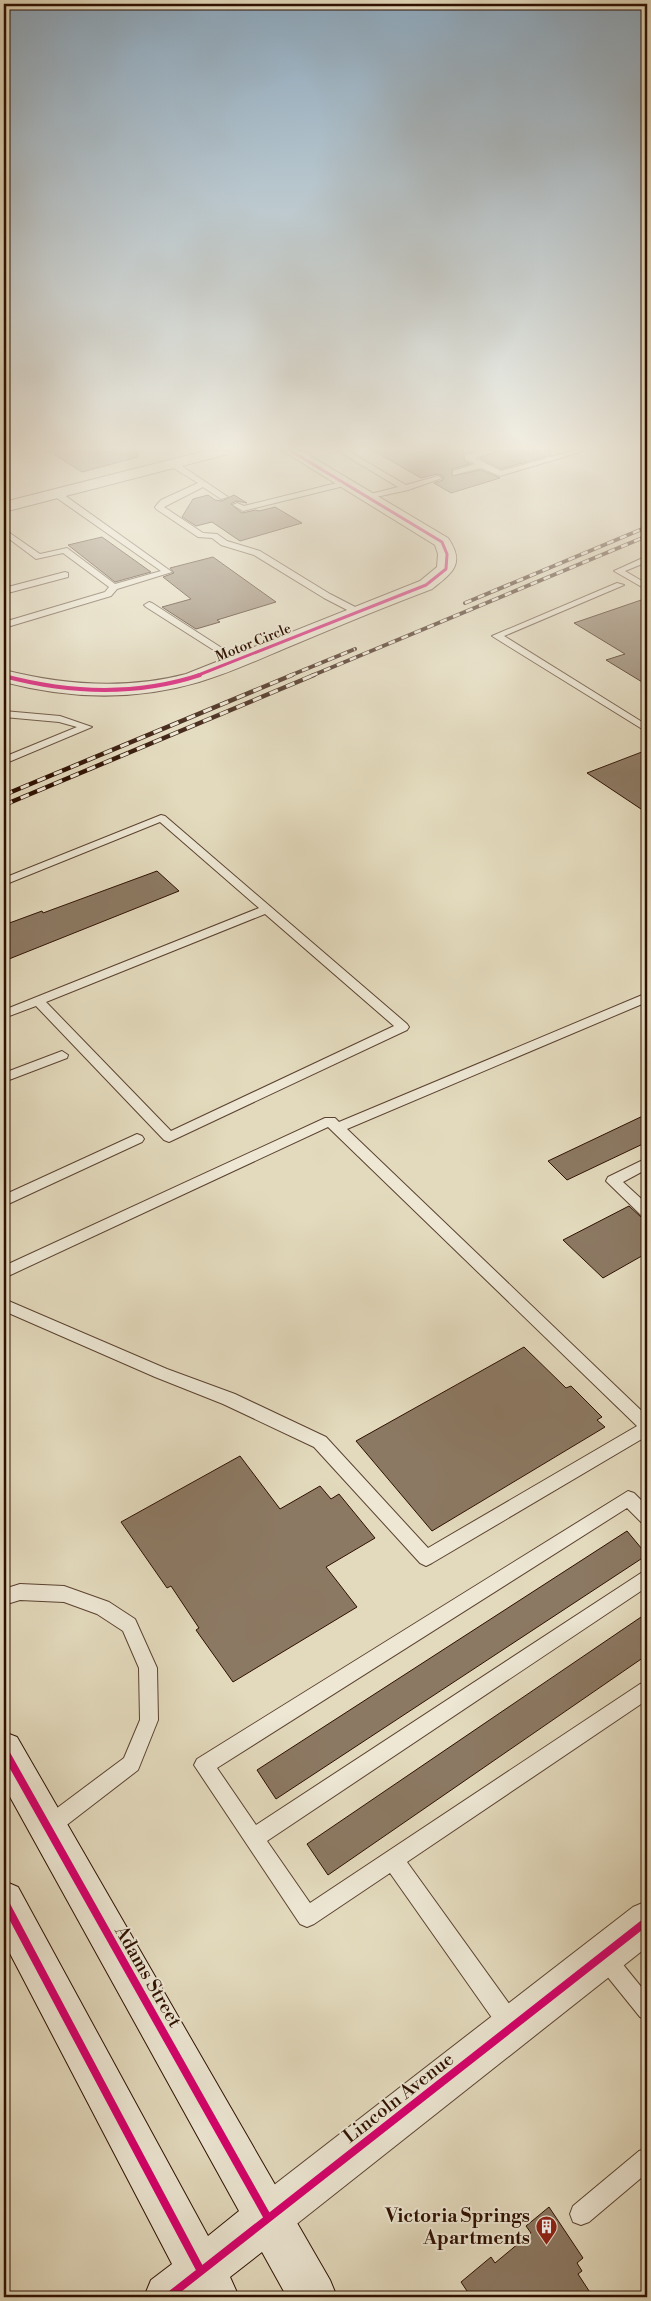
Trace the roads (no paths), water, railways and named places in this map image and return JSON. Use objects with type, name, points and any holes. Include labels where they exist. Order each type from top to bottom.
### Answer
[{"type":"street","name":"Motor Circle","points":[[4,676],[32,685],[80,690],[119,690],[166,684],[206,673],[426,585],[446,569],[447,558]]},
{"type":"street","name":"Adams Street","points":[[4,1750],[313,2297]]},
{"type":"street","points":[[4,1901],[194,2288]]},
{"type":"street","name":"Lincoln Avenue","points":[[194,2288],[268,2218],[603,1955],[645,1927]]},
{"type":"lane","points":[[75,558],[114,587]]},
{"type":"lane","points":[[4,625],[108,594],[114,587],[168,572],[149,558]]},
{"type":"lane","points":[[266,558],[327,596],[358,612]]},
{"type":"lane","points":[[647,559],[618,571],[647,588]]},
{"type":"lane","points":[[4,591],[65,575]]},
{"type":"lane","points":[[620,585],[497,636],[647,729]]},
{"type":"lane","points":[[149,605],[237,661]]},
{"type":"lane","points":[[4,714],[60,719],[87,728],[4,761]]},
{"type":"lane","points":[[4,882],[160,818],[403,1027],[169,1137],[37,1000]]},
{"type":"lane","points":[[4,1014],[267,909]]},
{"type":"lane","points":[[338,1128],[647,997]]},
{"type":"lane","points":[[4,1078],[62,1055]]},
{"type":"lane","points":[[4,1272],[330,1121],[647,1427],[426,1558],[320,1442],[229,1400],[161,1373],[4,1305]]},
{"type":"lane","points":[[4,1201],[136,1139]]},
{"type":"lane","points":[[647,1163],[613,1181],[647,1212]]},
{"type":"lane","points":[[647,1517],[628,1498],[204,1766],[307,1918],[647,1690]]},
{"type":"lane","points":[[254,1838],[647,1578]]},
{"type":"lane","points":[[4,1597],[20,1592],[64,1594],[103,1608],[129,1625],[148,1668],[149,1720],[131,1764],[47,1828]]},
{"type":"lane","points":[[394,1860],[512,2027]]},
{"type":"lane","points":[[603,1955],[647,2010]]},
{"type":"lane","points":[[581,2214],[647,2159]]},
{"type":"railway","points":[[465,603],[572,558]]},
{"type":"railway","points":[[311,676],[593,558]]},
{"type":"railway","points":[[289,676],[355,649]]},
{"type":"railway","points":[[4,795],[292,675]]},
{"type":"railway","points":[[4,805],[314,675]]},
{"type":"place","name":"Victoria Springs Apartments","points":[[546,2245]]}]
